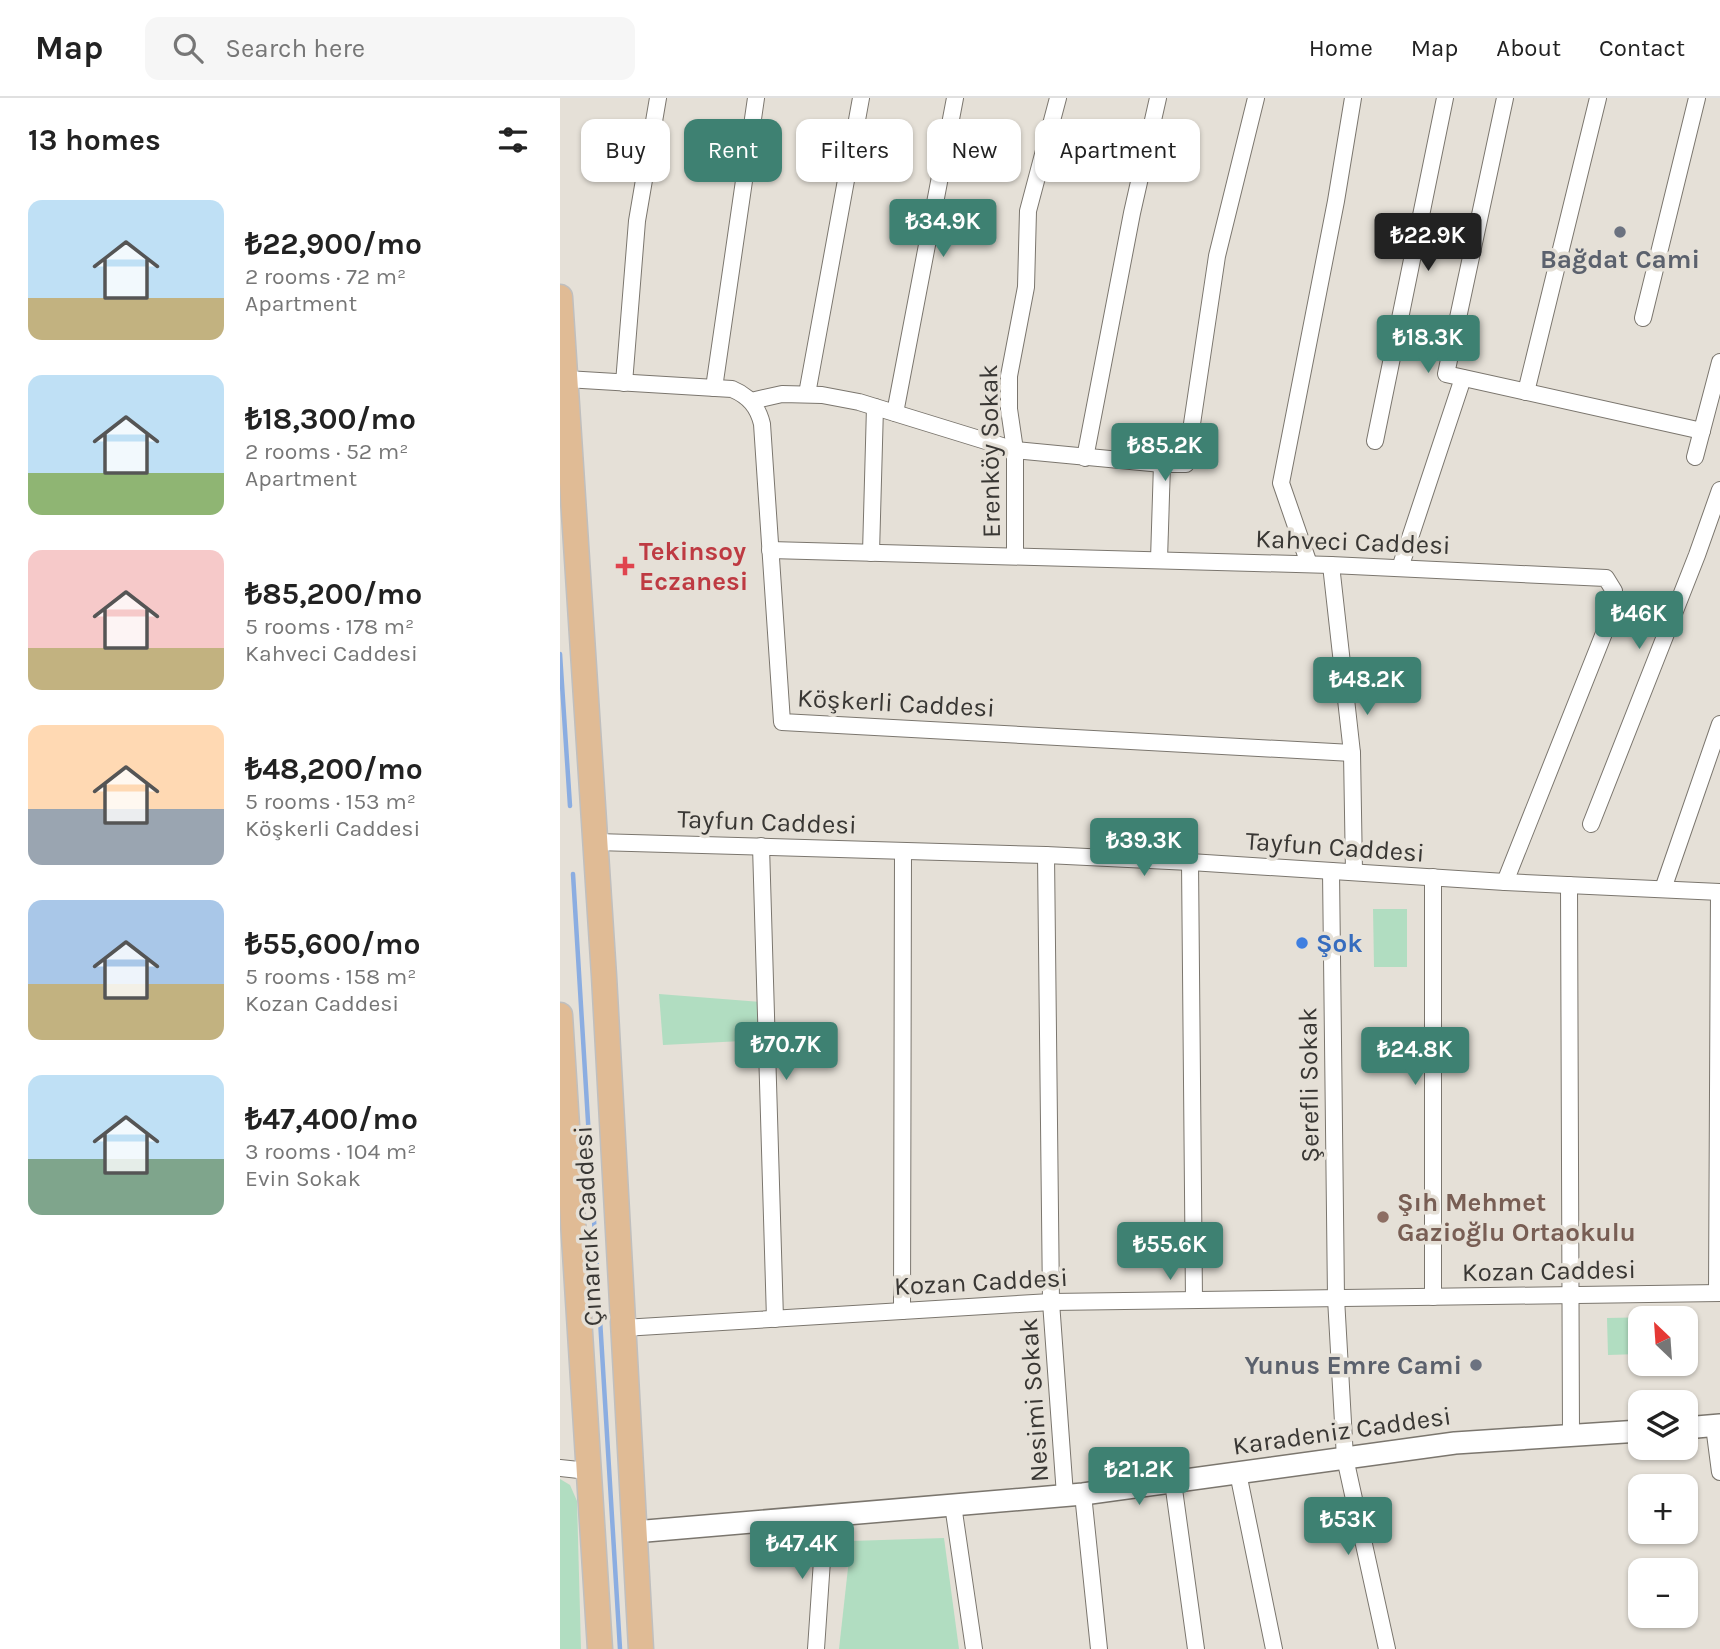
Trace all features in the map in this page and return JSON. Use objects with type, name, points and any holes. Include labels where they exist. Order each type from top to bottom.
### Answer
[{"type":"main road","name":"Çınarcık Caddesi","points":[[560,297],[596,842],[641,1649]]},
{"type":"main road","name":"Çınarcık Caddesi","points":[[560,1015],[600,1649]]},
{"type":"street","points":[[624,383],[637,221],[658,98]]},
{"type":"street","points":[[714,388],[756,98]]},
{"type":"street","points":[[807,394],[861,98]]},
{"type":"street","points":[[895,413],[955,98]]},
{"type":"street","name":"Erenköy Sokak","points":[[1015,556],[1015,450],[1009,384],[1026,287],[1028,211],[1058,98]]},
{"type":"street","points":[[1086,458],[1132,213],[1158,98]]},
{"type":"street","points":[[566,379],[732,389],[751,401],[782,394],[842,398],[1015,450],[1086,458],[1186,464],[1217,256],[1256,98]]},
{"type":"street","points":[[1309,564],[1281,483],[1336,201],[1353,98]]},
{"type":"street","points":[[1375,442],[1445,98]]},
{"type":"street","points":[[1505,98],[1446,374],[1702,431]]},
{"type":"street","points":[[1526,392],[1598,98]]},
{"type":"street","points":[[1643,318],[1697,98]]},
{"type":"street","points":[[1695,457],[1720,362]]},
{"type":"street","points":[[1400,568],[1463,378]]},
{"type":"street","name":"Köşkerli Caddesi","points":[[751,401],[762,424],[782,722],[1352,753]]},
{"type":"street","points":[[871,552],[875,407]]},
{"type":"street","points":[[1158,560],[1162,464]]},
{"type":"street","points":[[1591,824],[1720,490]]},
{"type":"street","name":"Kahveci Caddesi","points":[[770,550],[1309,564],[1606,578],[1614,591],[1614,608],[1505,882]]},
{"type":"street","points":[[1331,565],[1352,753],[1354,872]]},
{"type":"street","points":[[1663,889],[1720,724]]},
{"type":"street","name":"Tayfun Caddesi","points":[[596,842],[1046,855],[1720,892]]},
{"type":"street","points":[[761,846],[775,1319]]},
{"type":"street","points":[[902,1311],[903,850]]},
{"type":"street","name":"Nesimi Sokak","points":[[1046,855],[1051,1302],[1074,1494],[1099,1649]]},
{"type":"street","points":[[1190,862],[1194,1300]]},
{"type":"street","name":"Şerefli Sokak","points":[[1331,871],[1336,1298],[1345,1458],[1387,1649]]},
{"type":"street","points":[[1433,877],[1433,1297]]},
{"type":"street","points":[[1693,890],[1720,882]]},
{"type":"street","points":[[1569,885],[1571,1435]]},
{"type":"street","points":[[1718,1293],[1720,892]]},
{"type":"street","name":"Kozan Caddesi","points":[[623,1328],[1051,1302],[1718,1293]]},
{"type":"street","points":[[1698,1427],[1717,1426],[1720,1472]]},
{"type":"street","name":"Karadeniz Caddesi","points":[[634,1532],[1074,1494],[1455,1443],[1628,1432]]},
{"type":"street","points":[[560,1468],[588,1471]]},
{"type":"street","points":[[1238,1473],[1274,1649]]},
{"type":"street","points":[[1172,1482],[1196,1649]]},
{"type":"street","points":[[953,1505],[974,1649]]},
{"type":"street","points":[[816,1649],[825,1516]]},
{"type":"green space","points":[[1373,909],[1407,909],[1407,967],[1374,967]]},
{"type":"green space","points":[[659,994],[761,1002],[762,1040],[663,1045]]},
{"type":"green space","points":[[1607,1318],[1628,1318],[1628,1354],[1608,1355]]},
{"type":"green space","points":[[560,1479],[570,1485],[577,1501],[581,1649],[560,1649]]},
{"type":"green space","points":[[944,1538],[959,1649],[839,1649],[851,1541]]},
{"type":"waterway","points":[[560,654],[570,806]]},
{"type":"waterway","points":[[573,874],[620,1649]]},
{"type":"place","name":"Bağdat Cami","points":[[1620,232]]},
{"type":"place","name":"Tekinsoy Eczanesi","points":[[625,566]]},
{"type":"place","name":"Şok","points":[[1302,943]]},
{"type":"place","name":"Şıh Mehmet Gazioğlu Ortaokulu","points":[[1383,1217]]},
{"type":"place","name":"Yunus Emre Cami","points":[[1476,1365]]}]
